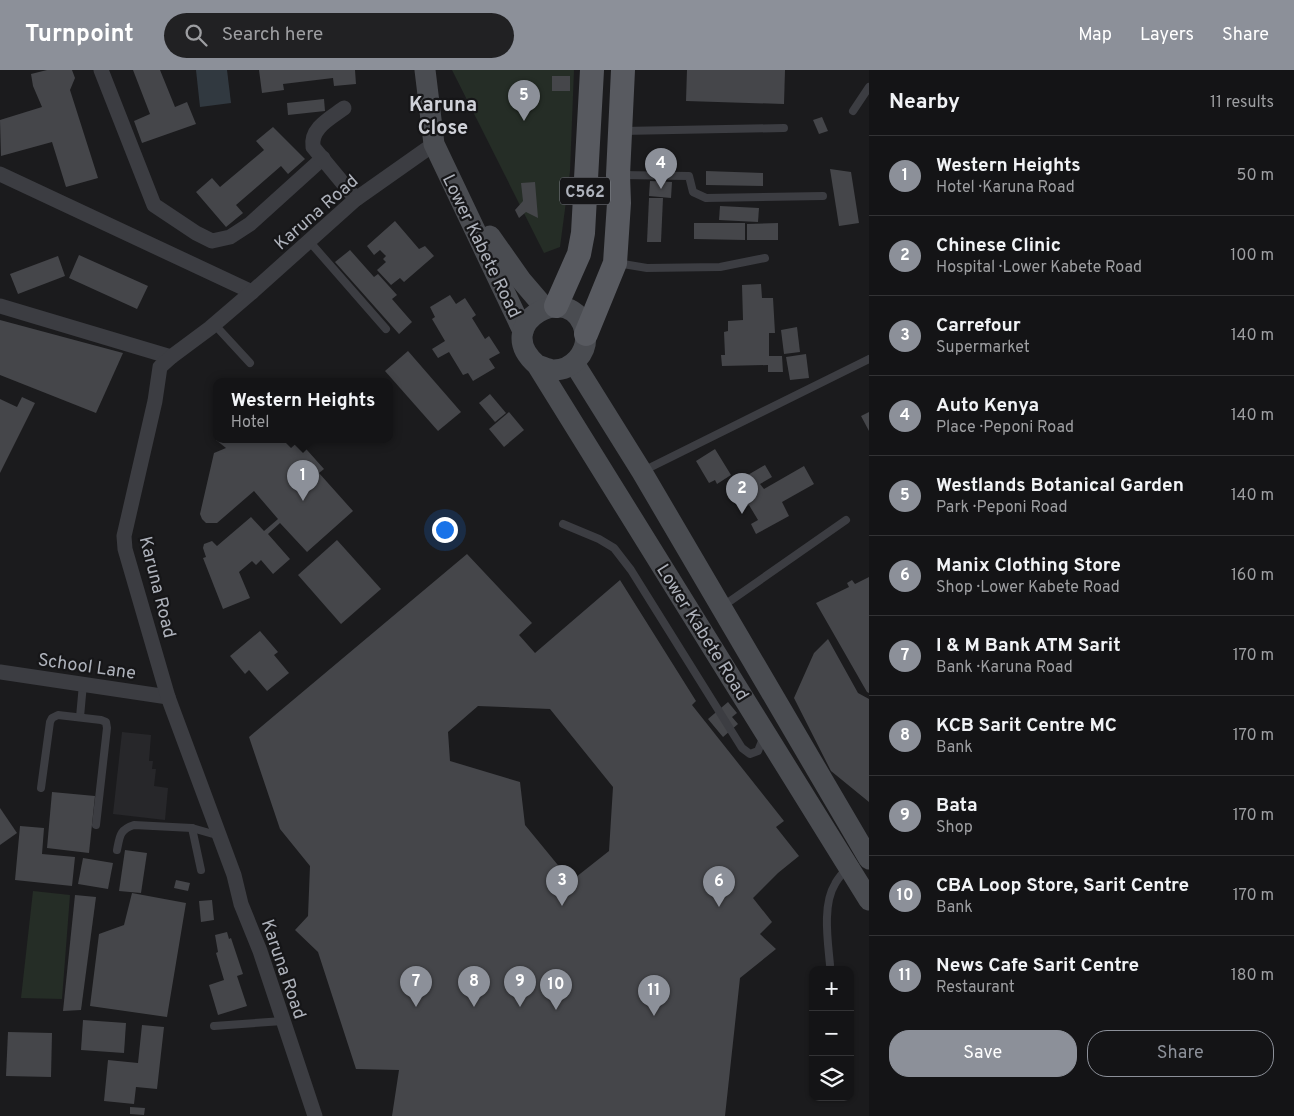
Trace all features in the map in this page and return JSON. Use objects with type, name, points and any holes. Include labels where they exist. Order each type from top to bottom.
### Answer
[{"type":"main road","name":"Lower Kabete Road","points":[[426,70],[438,152],[523,331]]},
{"type":"main road","name":"C562","points":[[550,307],[579,254],[583,232],[592,70]]},
{"type":"main road","name":"C562","points":[[586,334],[615,263],[619,203],[618,175],[622,70]]},
{"type":"main road","name":"Lower Kabete Road","points":[[438,152],[501,253],[550,307]]},
{"type":"main road","name":"Lower Kabete Road","points":[[586,334],[583,324],[574,313],[564,308],[550,307],[534,314],[527,322],[523,331],[522,342],[531,360],[537,364],[869,900]]},
{"type":"main road","points":[[537,364],[551,370],[562,369],[574,363],[584,350],[586,334]]},
{"type":"main road","name":"Lower Kabete Road","points":[[574,363],[642,472],[869,860]]},
{"type":"street","points":[[101,70],[154,205],[196,233],[212,241],[230,237],[250,224],[323,158]]},
{"type":"street","points":[[344,108],[316,131],[312,140],[313,147],[356,199]]},
{"type":"street","name":"Karuna Road","points":[[315,1116],[260,951],[241,904],[234,875],[168,697],[125,549],[124,536],[155,401],[160,367],[252,292],[356,199],[438,152]]},
{"type":"street","points":[[0,174],[252,292]]},
{"type":"street","points":[[0,306],[171,357]]},
{"type":"street","name":"School Lane","points":[[0,672],[168,697]]},
{"type":"lane","points":[[853,111],[869,86]]},
{"type":"lane","points":[[620,131],[784,128]]},
{"type":"lane","points":[[618,175],[689,176],[693,192],[706,198],[823,196]]},
{"type":"lane","points":[[309,241],[386,329]]},
{"type":"lane","points":[[615,263],[647,268],[720,267],[765,258]]},
{"type":"lane","points":[[214,324],[250,363]]},
{"type":"lane","points":[[642,472],[869,359]]},
{"type":"lane","points":[[721,607],[846,520]]},
{"type":"lane","points":[[563,524],[599,539],[614,548],[630,570],[742,748],[750,754],[758,751],[765,733]]},
{"type":"lane","points":[[80,717],[83,684]]},
{"type":"lane","points":[[41,788],[52,718],[58,715],[106,722],[107,728],[96,825]]},
{"type":"lane","points":[[117,850],[121,833],[125,828],[134,825],[192,828],[220,836]]},
{"type":"lane","points":[[192,828],[201,870]]},
{"type":"lane","points":[[830,965],[827,929],[828,905],[834,884],[848,867]]},
{"type":"lane","points":[[214,1026],[283,1021]]},
{"type":"shaded area","points":[[196,70],[227,70],[231,103],[200,107]]},
{"type":"shaded area","points":[[452,70],[574,70],[570,171],[560,247],[544,253]]},
{"type":"shaded area","points":[[122,732],[151,735],[149,761],[153,761],[152,769],[156,769],[154,786],[168,788],[165,820],[113,814]]},
{"type":"shaded area","points":[[33,891],[70,895],[62,999],[21,998]]},
{"type":"building","points":[[47,70],[72,70],[75,78],[70,90],[98,178],[66,187],[52,142],[1,156],[0,120],[42,107],[33,86],[31,74]]},
{"type":"building","points":[[133,70],[160,70],[175,107],[187,102],[196,124],[142,143],[134,121],[150,114]]},
{"type":"building","points":[[259,70],[355,70],[356,84],[334,86],[333,78],[283,84],[284,90],[262,93]]},
{"type":"building","points":[[687,70],[785,70],[784,104],[686,101]]},
{"type":"building","points":[[552,76],[570,76],[570,91],[552,91]]},
{"type":"building","points":[[324,99],[325,111],[288,115],[287,103]]},
{"type":"building","points":[[822,117],[828,131],[819,134],[813,120]]},
{"type":"building","points":[[273,127],[305,159],[288,174],[281,166],[236,205],[243,213],[226,227],[196,192],[212,178],[220,187],[264,150],[256,141]]},
{"type":"building","points":[[830,169],[851,172],[859,223],[839,226]]},
{"type":"building","points":[[706,171],[763,173],[763,186],[706,185]]},
{"type":"building","points":[[650,181],[672,182],[671,198],[649,196]]},
{"type":"building","points":[[535,182],[538,218],[526,212],[519,218],[515,210],[523,201],[521,183]]},
{"type":"building","points":[[649,198],[663,198],[661,242],[647,242]]},
{"type":"building","points":[[720,206],[759,208],[758,222],[719,220]]},
{"type":"building","points":[[395,221],[419,249],[425,246],[434,256],[404,282],[400,278],[391,285],[377,270],[386,262],[383,259],[386,256],[380,250],[374,255],[367,246]]},
{"type":"building","points":[[694,223],[745,223],[745,240],[694,239]]},
{"type":"building","points":[[778,223],[778,240],[747,240],[747,224]]},
{"type":"building","points":[[350,250],[374,277],[378,274],[397,295],[392,299],[412,322],[399,334],[335,262]]},
{"type":"building","points":[[79,255],[148,286],[137,309],[69,278]]},
{"type":"building","points":[[58,256],[65,276],[18,294],[10,274]]},
{"type":"building","points":[[761,284],[762,298],[773,298],[775,333],[769,333],[769,356],[782,356],[783,372],[768,372],[768,365],[722,366],[721,355],[725,355],[724,332],[728,331],[728,321],[743,320],[742,285]]},
{"type":"building","points":[[450,295],[456,304],[465,298],[476,315],[472,318],[485,339],[489,336],[500,353],[489,359],[495,368],[473,381],[468,373],[463,375],[449,352],[438,358],[432,349],[445,341],[432,319],[435,317],[430,307]]},
{"type":"building","points":[[0,320],[123,353],[96,413],[0,375]]},
{"type":"building","points":[[797,327],[800,352],[784,354],[781,330]]},
{"type":"building","points":[[408,351],[461,412],[438,431],[385,371]]},
{"type":"building","points":[[806,354],[809,378],[790,380],[786,357]]},
{"type":"building","points":[[490,394],[506,413],[495,422],[479,403]]},
{"type":"building","points":[[22,397],[35,403],[0,473],[0,399],[17,407]]},
{"type":"building","points":[[509,412],[524,430],[504,447],[489,429]]},
{"type":"building","points":[[869,412],[869,431],[861,416]]},
{"type":"building","points":[[220,443],[286,443],[291,448],[297,443],[301,443],[324,469],[319,473],[353,511],[307,552],[280,523],[268,534],[290,559],[273,574],[261,560],[256,565],[252,561],[239,572],[250,598],[223,609],[203,558],[206,557],[203,548],[204,544],[212,541],[217,546],[251,517],[264,531],[278,519],[254,491],[217,523],[206,523],[202,519],[200,514],[214,453],[226,448]]},
{"type":"building","points":[[715,449],[731,475],[717,484],[715,480],[709,483],[696,461]]},
{"type":"building","points":[[765,465],[772,477],[760,484],[764,489],[804,466],[814,484],[782,502],[789,516],[756,534],[751,524],[758,520],[749,505],[742,509],[729,486]]},
{"type":"building","points":[[337,540],[381,589],[341,624],[298,575]]},
{"type":"building","points":[[467,554],[532,623],[519,635],[535,653],[620,580],[696,701],[692,705],[784,821],[776,827],[799,856],[778,873],[753,898],[772,922],[760,934],[776,949],[740,978],[725,1116],[392,1116],[399,1070],[356,1069],[318,952],[295,930],[308,916],[310,866],[280,829],[249,737]],"holes":[[[478,706],[550,709],[613,787],[609,851],[571,881],[525,825],[520,782],[450,761],[448,732]]]},
{"type":"building","points":[[869,577],[869,693],[816,603],[849,587],[847,583],[852,580],[855,584]]},
{"type":"building","points":[[260,631],[278,652],[274,655],[289,673],[267,691],[249,670],[245,674],[230,656]]},
{"type":"building","points":[[828,639],[858,693],[869,699],[869,802],[831,771],[794,698],[814,653]]},
{"type":"building","points":[[728,702],[737,713],[732,717],[738,724],[723,737],[708,719]]},
{"type":"building","points":[[52,792],[95,796],[89,853],[47,848]]},
{"type":"building","points":[[0,808],[17,833],[0,845]]},
{"type":"building","points":[[20,826],[44,828],[42,854],[75,857],[72,886],[15,880]]},
{"type":"building","points":[[125,850],[147,853],[141,893],[119,891]]},
{"type":"building","points":[[83,858],[113,863],[108,889],[78,884]]},
{"type":"building","points":[[176,880],[190,883],[188,891],[174,888]]},
{"type":"building","points":[[132,893],[186,903],[167,1017],[90,1006],[99,934],[124,925]]},
{"type":"building","points":[[75,895],[96,897],[81,1010],[63,1011]]},
{"type":"building","points":[[212,900],[214,920],[201,922],[199,901]]},
{"type":"building","points":[[227,932],[229,939],[231,938],[243,974],[237,976],[247,1006],[218,1015],[209,985],[224,980],[216,953],[218,952],[215,935]]},
{"type":"building","points":[[83,1020],[126,1023],[124,1053],[81,1050]]},
{"type":"building","points":[[142,1025],[164,1027],[157,1089],[136,1087],[134,1104],[104,1101],[108,1060],[138,1063]]},
{"type":"building","points":[[8,1032],[52,1033],[51,1077],[6,1076]]},
{"type":"building","points":[[130,1107],[145,1108],[144,1115],[130,1114]]},
{"type":"place","name":"Westlands Botanical Garden","points":[[524,121]]},
{"type":"place","name":"Auto Kenya","points":[[661,189]]},
{"type":"place","name":"Western Heights","points":[[303,501]]},
{"type":"place","name":"Chinese Clinic","points":[[742,514]]},
{"type":"place","name":"Carrefour","points":[[562,906]]},
{"type":"place","name":"Manix Clothing Store","points":[[719,907]]},
{"type":"place","name":"I & M Bank ATM Sarit","points":[[416,1007]]},
{"type":"place","name":"KCB Sarit Centre MC","points":[[474,1007]]},
{"type":"place","name":"Bata","points":[[520,1007]]},
{"type":"place","name":"CBA Loop Store, Sarit Centre","points":[[556,1010]]},
{"type":"place","name":"News Cafe Sarit Centre","points":[[654,1016]]},
{"type":"district","name":"Karuna Close","points":[[443,116]]}]
